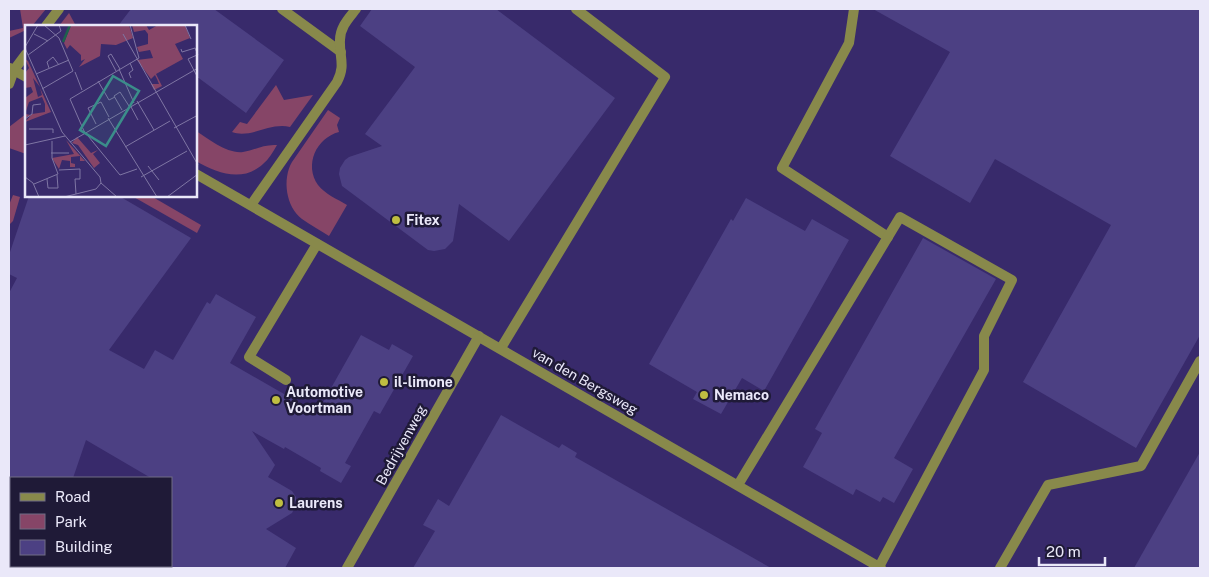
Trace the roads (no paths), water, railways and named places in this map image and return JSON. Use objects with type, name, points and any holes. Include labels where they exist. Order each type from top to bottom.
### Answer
[{"type":"street","points":[[47,25],[59,9]]},
{"type":"street","points":[[282,9],[341,52]]},
{"type":"street","points":[[251,206],[337,82],[343,69],[341,32],[356,9]]},
{"type":"street","points":[[501,348],[665,77],[576,9]]},
{"type":"street","points":[[854,9],[849,43],[782,168],[888,237]]},
{"type":"street","points":[[9,84],[12,69],[25,55]]},
{"type":"street","points":[[12,69],[25,76]]},
{"type":"street","name":"van den Bergsweg","points":[[198,175],[880,568]]},
{"type":"street","points":[[738,485],[900,217],[1012,280],[984,336],[984,370],[880,568]]},
{"type":"street","points":[[286,380],[249,357],[317,244]]},
{"type":"street","name":"Bedrijvenweg","points":[[347,568],[479,336]]},
{"type":"street","points":[[1000,568],[1048,485],[1140,466],[1200,361]]},
{"type":"place","name":"Fitex","points":[[396,220]]},
{"type":"place","name":"il-limone","points":[[384,382]]},
{"type":"place","name":"Nemaco","points":[[704,395]]},
{"type":"place","name":"Automotive Voortman","points":[[276,400]]},
{"type":"place","name":"Laurens","points":[[279,503]]}]
